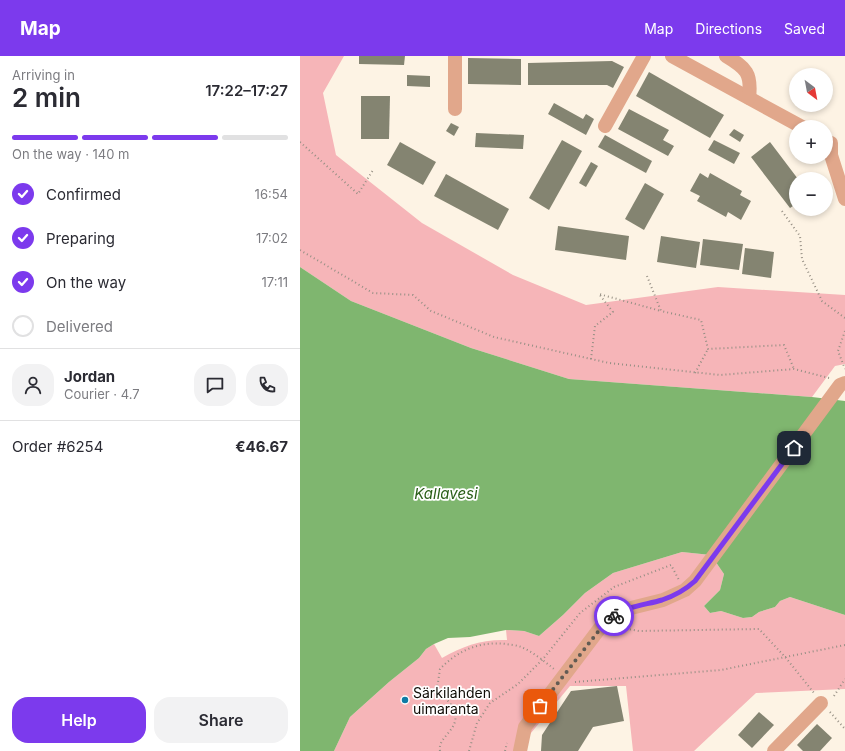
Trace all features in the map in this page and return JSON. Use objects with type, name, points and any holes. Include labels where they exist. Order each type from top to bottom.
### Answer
[{"type":"street","points":[[455,56],[455,109]]},
{"type":"street","points":[[605,126],[644,56]]},
{"type":"street","points":[[672,56],[789,120]]},
{"type":"street","points":[[726,56],[743,66],[751,82],[750,98]]},
{"type":"street","points":[[834,142],[832,155],[845,199]]},
{"type":"street","points":[[520,751],[525,727],[604,624],[623,610],[663,600],[685,590],[702,573],[840,383]]},
{"type":"street","points":[[774,751],[828,699]]},
{"type":"path","points":[[300,142],[358,194],[373,170]]},
{"type":"path","points":[[782,211],[800,236],[802,259],[822,301],[845,318]]},
{"type":"path","points":[[300,250],[373,293],[412,295],[431,311],[494,337],[609,364],[720,375],[794,369],[840,383]]},
{"type":"path","points":[[647,276],[661,311]]},
{"type":"path","points":[[592,359],[595,326],[613,312],[599,294],[700,320],[708,348],[695,373]]},
{"type":"path","points":[[845,331],[838,351],[845,369]]},
{"type":"path","points":[[708,348],[784,345],[794,369]]},
{"type":"path","points":[[469,751],[477,723],[490,703],[518,684],[543,659],[580,613],[614,587],[671,565],[680,581]]},
{"type":"path","points":[[622,628],[638,631],[759,629],[786,658]]},
{"type":"path","points":[[439,750],[442,742],[452,730],[456,719],[452,707],[437,689],[440,669],[446,663],[471,647],[495,643],[520,646],[543,659],[576,683],[721,670],[845,645]]},
{"type":"path","points":[[828,699],[845,679]]},
{"type":"shaded area","points":[[300,56],[344,56],[323,93],[336,155],[422,223],[513,275],[586,305],[718,287],[845,295],[845,364],[835,366],[812,397],[569,379],[471,348],[351,301],[300,267]]},
{"type":"shaded area","points":[[682,552],[711,555],[724,574],[720,590],[704,606],[710,613],[721,611],[743,618],[752,617],[759,612],[775,607],[780,601],[790,597],[845,615],[845,689],[756,693],[694,751],[633,751],[626,686],[570,686],[516,751],[334,751],[350,717],[389,682],[419,658],[426,649],[434,644],[442,658],[473,644],[507,640],[506,630],[524,631],[539,636],[585,593],[613,573]]},
{"type":"water","name":"Kallavesi","points":[[300,267],[351,301],[471,348],[569,379],[812,397],[845,401],[845,615],[790,597],[780,601],[775,607],[759,612],[752,617],[743,618],[721,611],[710,613],[704,606],[720,590],[724,574],[711,555],[682,552],[613,573],[585,593],[539,636],[524,631],[506,630],[470,637],[448,638],[434,644],[426,649],[419,658],[389,682],[350,717],[334,751],[300,751]]},
{"type":"building","points":[[359,56],[405,56],[404,65],[359,64]]},
{"type":"building","points":[[468,58],[521,59],[521,85],[468,84]]},
{"type":"building","points":[[612,61],[624,67],[613,88],[607,85],[528,85],[528,63]]},
{"type":"building","points":[[649,72],[724,115],[710,138],[636,96]]},
{"type":"building","points":[[407,75],[430,76],[430,87],[407,86]]},
{"type":"building","points":[[361,96],[390,96],[389,139],[361,139]]},
{"type":"building","points":[[554,103],[583,119],[586,114],[594,119],[586,135],[548,114]]},
{"type":"building","points":[[629,109],[669,130],[663,140],[674,146],[668,156],[618,129]]},
{"type":"building","points":[[451,123],[459,127],[454,136],[446,131]]},
{"type":"building","points":[[734,129],[744,135],[740,142],[729,135]]},
{"type":"building","points":[[476,133],[524,135],[523,149],[475,147]]},
{"type":"building","points":[[605,135],[652,161],[646,173],[598,147]]},
{"type":"building","points":[[562,140],[582,151],[549,210],[529,198]]},
{"type":"building","points":[[714,140],[740,153],[734,164],[708,150]]},
{"type":"building","points":[[400,142],[436,162],[423,185],[387,165]]},
{"type":"building","points":[[770,142],[793,172],[789,172],[789,207],[751,157]]},
{"type":"building","points":[[591,162],[598,166],[586,187],[579,183]]},
{"type":"building","points":[[700,173],[708,178],[710,173],[742,191],[740,195],[751,201],[741,220],[728,212],[726,217],[697,201],[700,196],[690,191]]},
{"type":"building","points":[[446,174],[509,209],[498,230],[434,196]]},
{"type":"building","points":[[645,183],[664,194],[644,230],[625,219]]},
{"type":"building","points":[[558,226],[629,236],[626,260],[555,250]]},
{"type":"building","points":[[661,236],[700,242],[696,268],[657,262]]},
{"type":"building","points":[[703,239],[743,244],[739,270],[700,265]]},
{"type":"building","points":[[745,248],[774,252],[771,278],[742,274]]},
{"type":"building","points":[[617,686],[624,721],[593,727],[578,751],[541,751],[542,735],[571,691]]},
{"type":"building","points":[[759,712],[774,725],[752,748],[738,735]]},
{"type":"building","points":[[817,724],[832,738],[820,751],[803,751],[797,745]]},
{"type":"way so far","points":[[540,706],[604,624],[614,616]]},
{"type":"place","name":"Särkilahden uimaranta","points":[[405,700]]},
{"type":"route","points":[[614,616],[623,610],[663,600],[685,590],[695,581],[794,448]]}]
